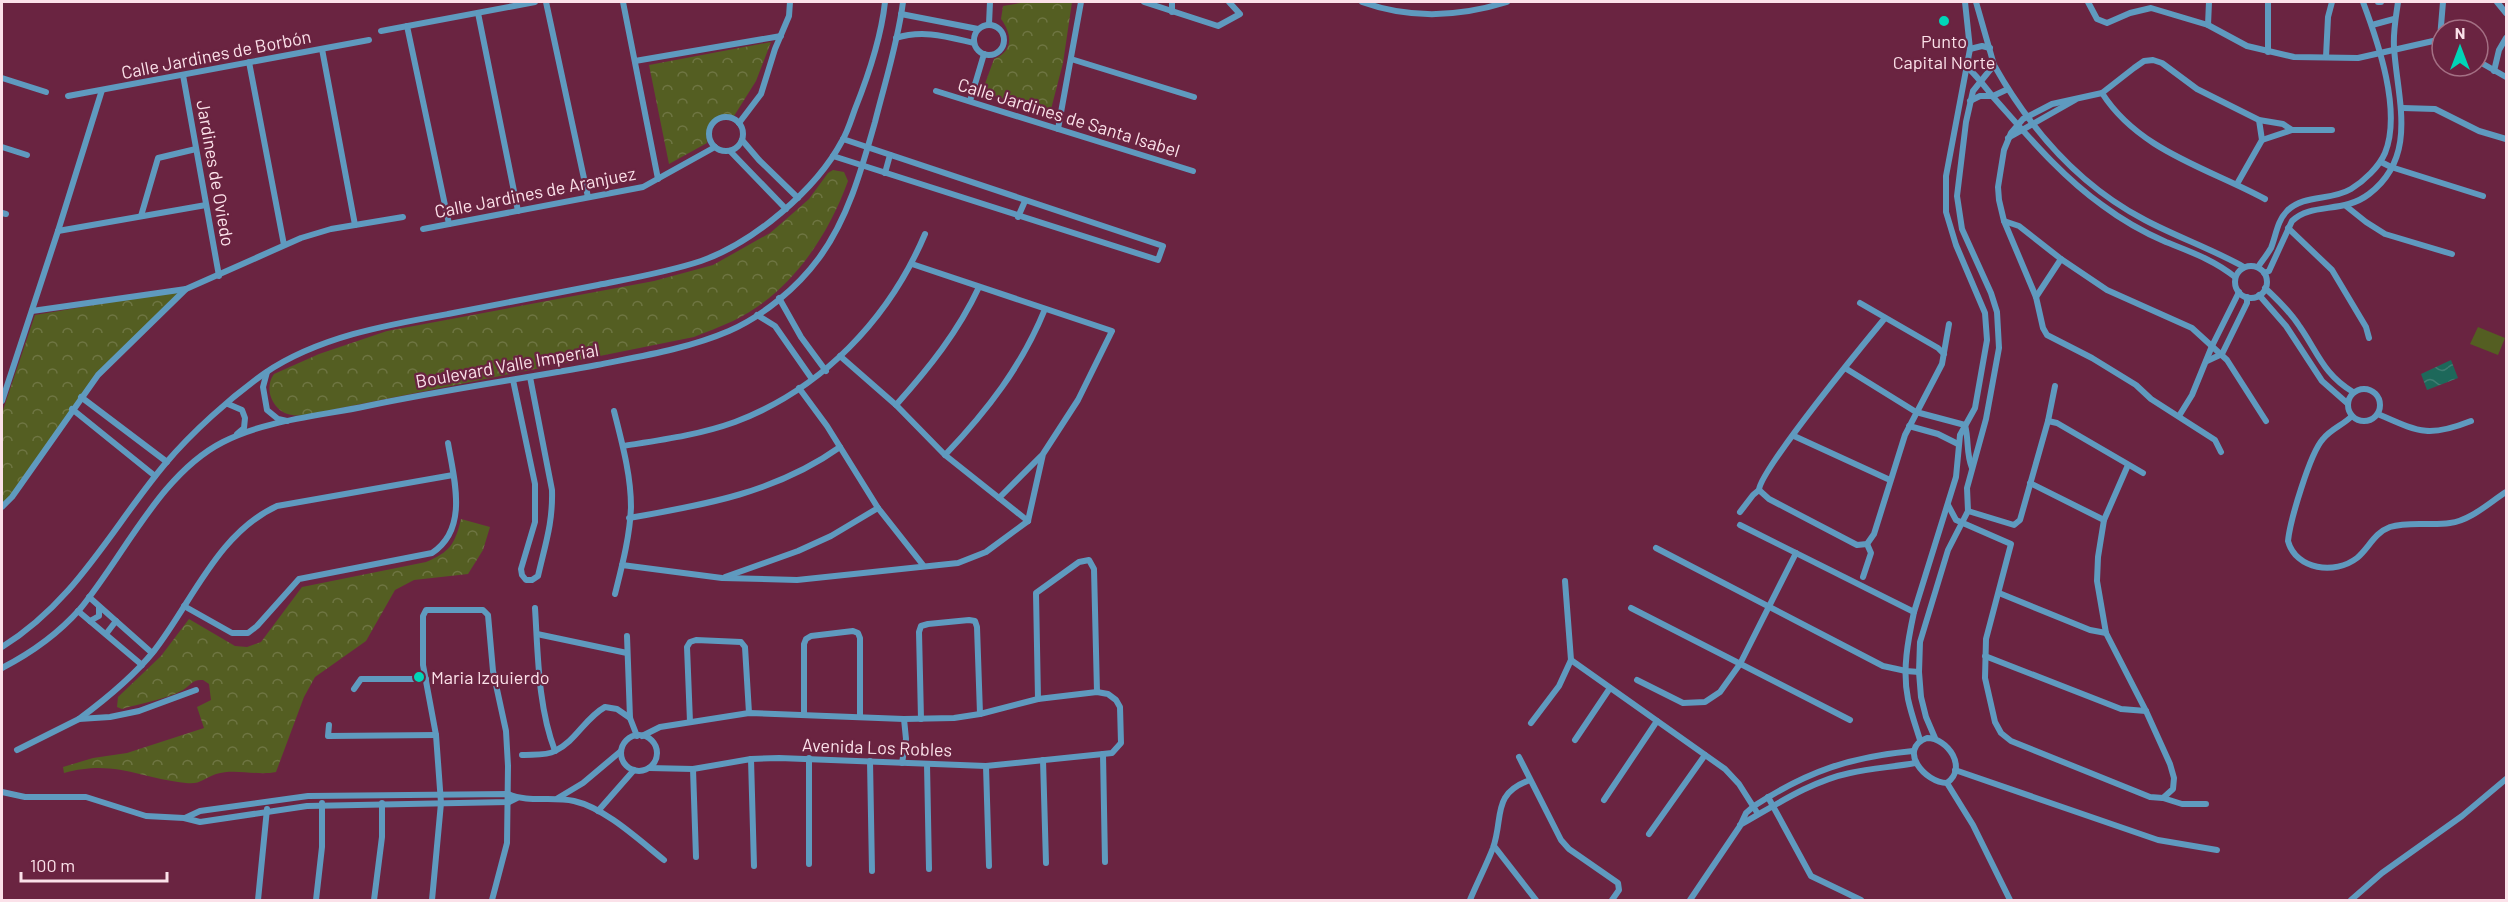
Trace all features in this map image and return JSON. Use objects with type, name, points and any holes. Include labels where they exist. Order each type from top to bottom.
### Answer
[{"type":"street","points":[[381,31],[535,2]]},
{"type":"street","points":[[546,2],[588,197]]},
{"type":"street","points":[[623,2],[658,179]]},
{"type":"street","points":[[739,123],[761,94],[789,16],[790,2]]},
{"type":"street","points":[[2,646],[42,618],[76,584],[155,476],[210,419],[267,372],[303,352],[390,324],[652,274],[702,261],[727,250],[758,231],[798,198],[833,156],[843,140],[866,80],[880,34],[885,2]]},
{"type":"street","name":"Boulevard Valle Imperial","points":[[4,667],[35,649],[56,633],[78,611],[180,475],[205,453],[234,436],[291,421],[420,395],[678,349],[730,330],[757,315],[797,283],[824,250],[846,210],[868,147],[903,2]]},
{"type":"street","points":[[989,24],[990,2]]},
{"type":"street","points":[[1058,129],[1081,2]]},
{"type":"street","points":[[1144,2],[1218,26],[1240,14],[1229,2]]},
{"type":"street","points":[[1172,2],[1172,12]]},
{"type":"street","points":[[1362,2],[1395,11],[1440,15],[1477,11],[1507,2]]},
{"type":"street","points":[[1920,740],[1935,738],[1944,742],[1955,762],[1952,780],[1940,783],[1923,772],[1915,763],[1913,751],[1920,740],[1908,698],[1906,671],[1914,612],[1956,477],[1958,444],[1965,425],[1976,408],[1988,329],[1985,313],[1956,245],[1946,212],[1946,176],[1970,49],[1965,2]]},
{"type":"street","points":[[1976,2],[1994,65],[2008,89],[2050,146],[2075,171],[2119,205],[2144,220],[2209,248],[2244,267],[2258,267],[2264,273],[2267,281],[2259,295],[2247,297],[2239,292],[2235,285],[2235,277],[2244,267]]},
{"type":"street","points":[[2088,2],[2097,20],[2107,23],[2151,5],[2208,25],[2247,46],[2294,57],[2358,58],[2379,51],[2430,41]]},
{"type":"street","points":[[2208,25],[2209,2]]},
{"type":"street","points":[[2268,2],[2268,52]]},
{"type":"street","points":[[2326,57],[2328,17],[2332,2]]},
{"type":"street","points":[[2258,267],[2270,249],[2277,227],[2287,210],[2301,202],[2350,190],[2364,180],[2380,162],[2389,141],[2391,122],[2383,68],[2372,25],[2363,2]]},
{"type":"street","points":[[2264,273],[2269,271],[2292,221],[2302,213],[2346,206],[2370,193],[2391,167],[2402,131],[2403,108],[2394,49],[2394,19],[2398,2]]},
{"type":"street","points":[[2442,18],[2443,2]]},
{"type":"street","points":[[2497,2],[2506,12]]},
{"type":"street","points":[[478,13],[518,211]]},
{"type":"street","points":[[901,14],[978,29],[989,24]]},
{"type":"street","points":[[2372,25],[2394,19]]},
{"type":"street","points":[[929,33],[932,20]]},
{"type":"street","points":[[984,54],[997,53],[1004,42],[1001,30],[989,24]]},
{"type":"street","points":[[408,26],[449,225]]},
{"type":"street","points":[[974,43],[978,29]]},
{"type":"street","points":[[896,38],[912,33],[929,33],[974,43],[984,54]]},
{"type":"street","points":[[635,61],[781,36]]},
{"type":"street","points":[[2494,71],[2499,50],[2506,38]]},
{"type":"street","name":"Calle Jardines de Borbón","points":[[68,96],[369,40]]},
{"type":"street","points":[[1970,49],[1982,46],[1990,48]]},
{"type":"street","points":[[322,49],[355,225]]},
{"type":"street","points":[[970,101],[984,54]]},
{"type":"street","points":[[1071,59],[1194,97]]},
{"type":"street","points":[[2221,452],[2215,440],[2110,368],[2047,335],[2043,328],[2036,297],[2004,221],[1998,187],[2008,138],[2019,123],[2029,116],[2052,104],[2102,93],[2144,61],[2153,60],[2162,63],[2196,89],[2259,120],[2283,124],[2292,130]]},
{"type":"street","points":[[249,62],[284,245]]},
{"type":"street","points":[[1935,738],[1926,717],[1919,672],[1920,642],[1948,550],[1968,511],[1967,488],[1986,419],[1999,348],[1998,320],[1991,293],[1966,241],[1958,210],[1958,180],[1970,101],[1975,86],[1994,65]]},
{"type":"street","points":[[1967,67],[2070,179],[2101,204],[2130,224],[2213,261],[2235,277]]},
{"type":"street","points":[[2490,68],[2506,77]]},
{"type":"street","name":"Jardines de Oviedo","points":[[183,75],[219,276]]},
{"type":"street","points":[[2,78],[46,92]]},
{"type":"street","points":[[1970,101],[1980,96],[1993,96],[2008,89]]},
{"type":"street","points":[[2,401],[102,90]]},
{"type":"street","name":"Calle Jardines de Santa Isabel","points":[[936,91],[1192,171]]},
{"type":"street","points":[[2102,93],[2112,109],[2136,131],[2173,155],[2265,199]]},
{"type":"street","points":[[2008,138],[2078,98]]},
{"type":"street","points":[[2403,108],[2434,109],[2479,131],[2506,139]]},
{"type":"street","points":[[722,118],[732,118],[739,123],[743,131],[742,140],[738,147],[730,151],[722,151],[715,147],[710,139],[710,130],[714,122],[722,118]]},
{"type":"street","points":[[2236,184],[2262,140],[2259,120]]},
{"type":"street","points":[[2262,140],[2292,130],[2332,130]]},
{"type":"street","points":[[742,140],[775,177],[798,198]]},
{"type":"street","points":[[833,156],[1158,260],[1163,246],[843,140]]},
{"type":"street","points":[[2,147],[27,155]]},
{"type":"street","name":"Calle Jardines de Aranjuez","points":[[423,230],[643,187],[715,147]]},
{"type":"street","points":[[141,216],[158,158],[196,148]]},
{"type":"street","points":[[730,151],[786,209]]},
{"type":"street","points":[[885,173],[890,155]]},
{"type":"street","points":[[2380,162],[2483,196]]},
{"type":"street","points":[[765,186],[775,177]]},
{"type":"street","points":[[1018,217],[1025,201]]},
{"type":"street","points":[[58,231],[207,205]]},
{"type":"street","points":[[2346,206],[2385,234],[2452,254]]},
{"type":"street","points":[[32,311],[186,288],[219,276],[250,259],[284,245],[332,229],[403,217]]},
{"type":"street","points":[[2004,221],[2019,226],[2061,259],[2107,290],[2192,328],[2222,354],[2266,421]]},
{"type":"street","points":[[2288,228],[2332,270],[2366,327],[2369,338]]},
{"type":"street","points":[[623,446],[705,431],[734,422],[765,409],[826,371],[889,302],[912,264],[925,234]]},
{"type":"street","points":[[2036,297],[2061,259]]},
{"type":"street","points":[[912,264],[1112,331],[1078,400],[1043,454],[999,498]]},
{"type":"street","points":[[896,405],[950,341],[979,287]]},
{"type":"street","points":[[2,507],[12,497],[98,375],[186,288]]},
{"type":"street","points":[[2265,288],[2300,326],[2321,363],[2336,381],[2353,392]]},
{"type":"street","points":[[2179,416],[2192,395],[2212,346],[2239,292]]},
{"type":"street","points":[[2259,295],[2286,326],[2322,381],[2347,403],[2352,416],[2366,421],[2378,414],[2380,407],[2377,394],[2365,388],[2353,392],[2347,403]]},
{"type":"street","points":[[2207,361],[2222,354],[2247,303],[2247,297]]},
{"type":"street","points":[[779,298],[801,337],[826,371]]},
{"type":"street","points":[[1860,303],[1938,348],[1944,355]]},
{"type":"street","points":[[945,455],[996,398],[1032,340],[1045,309]]},
{"type":"street","points":[[757,315],[775,326],[812,379]]},
{"type":"street","points":[[1740,512],[1759,490],[1761,481],[1794,436],[1885,318]]},
{"type":"street","points":[[1867,544],[1874,534],[1909,426],[1942,364],[1949,324]]},
{"type":"street","points":[[840,356],[896,405],[945,455],[1028,521]]},
{"type":"street","points":[[1845,368],[1883,394],[1916,412],[1965,425]]},
{"type":"street","points":[[267,372],[263,387],[267,410],[278,419],[291,421]]},
{"type":"street","points":[[513,380],[535,484],[535,522],[521,569],[522,575],[532,580],[537,576],[549,537],[552,503],[550,479],[530,377]]},
{"type":"street","points":[[1968,511],[2014,525],[2018,523],[2048,422],[2055,386]]},
{"type":"street","points":[[800,388],[878,508],[923,565]]},
{"type":"street","points":[[81,397],[167,462]]},
{"type":"street","points":[[228,404],[242,410],[245,418],[244,428],[234,436]]},
{"type":"street","points":[[72,409],[155,476]]},
{"type":"street","points":[[614,411],[629,480],[629,518],[615,594]]},
{"type":"street","points":[[2378,414],[2419,431],[2430,433],[2448,430],[2471,421]]},
{"type":"street","points":[[2352,416],[2343,425],[2329,432],[2315,452],[2288,541],[2294,554],[2304,563],[2314,567],[2349,563],[2358,557],[2375,537],[2391,527],[2456,522],[2506,492]]},
{"type":"street","points":[[1938,434],[1942,420]]},
{"type":"street","points":[[2048,422],[2057,423],[2143,473]]},
{"type":"street","points":[[1965,425],[1968,437],[1967,454],[1972,468]]},
{"type":"street","points":[[1909,426],[1938,434],[1958,444]]},
{"type":"street","points":[[1794,436],[1890,480]]},
{"type":"street","points":[[184,606],[232,633],[248,633],[257,626],[298,579],[432,553],[443,546],[451,531],[456,512],[456,489],[448,443]]},
{"type":"street","points":[[629,518],[720,501],[756,490],[817,463],[840,447]]},
{"type":"street","points":[[622,565],[722,578],[797,579],[958,563],[986,552],[1028,521],[1043,454]]},
{"type":"street","points":[[2128,465],[2104,520],[2097,581],[2106,633],[2170,764],[2174,778],[2173,789],[2163,798]]},
{"type":"street","points":[[17,750],[79,718],[102,702],[142,665],[230,541],[259,514],[277,506],[453,475]]},
{"type":"street","points":[[2030,483],[2104,520]]},
{"type":"street","points":[[1759,490],[1769,499],[1848,540],[1857,544],[1867,544]]},
{"type":"street","points":[[1948,505],[1952,516],[1963,523],[2007,540],[2012,547],[1986,639],[1985,678],[1990,708],[2001,733],[2011,741],[2150,797],[2163,798],[2182,804],[2206,804]]},
{"type":"street","points":[[722,578],[798,551],[831,536],[878,508]]},
{"type":"street","points":[[1988,533],[1993,519]]},
{"type":"street","points":[[1740,525],[1914,612]]},
{"type":"street","points":[[1863,577],[1871,553],[1867,544]]},
{"type":"street","points":[[1656,548],[1883,666],[1919,672]]},
{"type":"street","points":[[1637,680],[1683,703],[1705,702],[1720,692],[1740,664],[1796,553]]},
{"type":"street","points":[[1038,699],[1036,593],[1079,562],[1089,560],[1094,569],[1097,692],[1108,694],[1116,699],[1120,707],[1121,743],[1112,753],[1103,754],[1105,862]]},
{"type":"street","points":[[1531,723],[1559,686],[1571,660],[1564,581]]},
{"type":"street","points":[[1999,593],[2090,630],[2106,633]]},
{"type":"street","points":[[89,597],[152,653]]},
{"type":"street","points":[[90,621],[99,616],[99,607]]},
{"type":"street","points":[[535,608],[541,687],[555,752]]},
{"type":"street","points":[[1631,608],[1850,720]]},
{"type":"street","points":[[432,900],[441,795],[436,735],[422,649],[426,610],[486,612],[495,685],[506,731],[509,802],[507,843],[492,900]]},
{"type":"street","points":[[78,611],[142,665]]},
{"type":"street","points":[[921,719],[919,632],[921,626],[969,620],[975,621],[977,627],[980,714]]},
{"type":"street","points":[[106,634],[116,621]]},
{"type":"street","points":[[804,714],[804,644],[806,639],[853,631],[858,633],[860,638],[860,717]]},
{"type":"street","points":[[537,634],[627,653]]},
{"type":"street","points":[[627,636],[630,718]]},
{"type":"street","points":[[690,722],[687,647],[690,642],[696,640],[741,642],[745,647],[749,713]]},
{"type":"street","points":[[1985,656],[2121,709],[2146,711]]},
{"type":"street","points":[[2,657],[4,667]]},
{"type":"street","points":[[1571,660],[1725,769],[1758,814]]},
{"type":"street","points":[[354,689],[361,679],[426,679]]},
{"type":"street","points":[[1575,740],[1610,688]]},
{"type":"street","points":[[79,718],[110,717],[139,711],[196,690]]},
{"type":"street","name":"Avenida Los Robles","points":[[640,736],[660,727],[749,713],[921,719],[980,714],[1038,699],[1097,692]]},
{"type":"street","points":[[522,755],[555,752],[577,735],[592,717],[605,707],[617,709],[630,718],[640,736],[652,742],[656,758],[650,768],[634,771],[598,811]]},
{"type":"street","points":[[902,763],[906,739],[904,719]]},
{"type":"street","points":[[1604,800],[1657,721]]},
{"type":"street","points":[[329,725],[328,736],[436,735]]},
{"type":"street","points":[[558,798],[584,783],[621,751],[628,739],[640,736]]},
{"type":"street","points":[[621,751],[624,763],[634,771]]},
{"type":"street","points":[[1690,900],[1740,826],[1746,813],[1754,806],[1820,770],[1847,760],[1913,751]]},
{"type":"street","name":"Avenida Los Robles","points":[[650,768],[693,769],[751,759],[809,758],[986,766],[1103,754]]},
{"type":"street","points":[[1649,834],[1705,755]]},
{"type":"street","points":[[1519,757],[1561,840],[1569,849],[1618,883],[1619,890],[1612,900]]},
{"type":"street","points":[[809,758],[809,864]]},
{"type":"street","points":[[751,759],[754,866]]},
{"type":"street","points":[[1043,760],[1046,863]]},
{"type":"street","points":[[1847,760],[1849,773]]},
{"type":"street","points":[[870,761],[872,871]]},
{"type":"street","points":[[1740,826],[1772,807],[1824,782],[1849,773],[1915,763]]},
{"type":"street","points":[[927,764],[929,869]]},
{"type":"street","points":[[986,766],[989,866]]},
{"type":"street","points":[[693,769],[696,857]]},
{"type":"street","points":[[1955,770],[2158,840],[2217,850]]},
{"type":"street","points":[[2351,900],[2382,873],[2462,816],[2506,779]]},
{"type":"street","points":[[1470,900],[1494,846],[1504,795],[1515,785],[1530,780]]},
{"type":"street","points":[[1947,783],[1973,825],[2010,900]]},
{"type":"street","points":[[2,792],[25,797],[86,797],[146,816],[184,818],[200,822],[267,811],[322,806],[509,802],[517,798]]},
{"type":"street","points":[[184,818],[200,811],[322,796],[508,794],[517,798],[558,798],[575,801],[598,811],[664,860]]},
{"type":"street","points":[[374,900],[382,837],[382,795]]},
{"type":"street","points":[[316,900],[322,847],[322,796]]},
{"type":"street","points":[[1768,797],[1811,876],[1861,900]]},
{"type":"street","points":[[258,900],[267,801]]},
{"type":"street","points":[[1494,846],[1536,900]]},
{"type":"green space","points":[[1026,2],[1072,2],[1063,63],[1050,113],[982,92],[994,59],[1008,47],[1009,36],[1001,19],[1003,6]]},
{"type":"green space","points":[[771,42],[756,81],[734,116],[716,118],[709,125],[707,143],[669,164],[649,65]]},
{"type":"green space","points":[[833,170],[844,172],[848,181],[829,224],[804,263],[772,296],[753,310],[694,337],[309,414],[285,413],[275,405],[272,399],[270,386],[274,374],[319,354],[387,331],[654,281],[713,265],[770,233],[809,199],[828,173]]},
{"type":"green space","points":[[183,290],[96,374],[11,496],[2,505],[2,413],[35,315]]},
{"type":"green space","points":[[2478,327],[2505,338],[2498,355],[2470,344]]},
{"type":"green space","points":[[461,519],[490,527],[483,550],[468,574],[414,580],[395,590],[366,641],[315,677],[304,697],[276,772],[223,772],[191,783],[112,769],[81,769],[64,773],[63,767],[93,758],[127,753],[204,728],[197,707],[211,700],[209,684],[203,680],[194,681],[183,690],[161,699],[122,709],[117,707],[118,697],[161,656],[189,619],[235,646],[247,647],[261,642],[302,587],[426,562],[446,551],[454,541]]},
{"type":"water","points":[[2451,360],[2458,378],[2427,390],[2421,374]]},
{"type":"place","name":"Punto Capital Norte","points":[[1944,21]]},
{"type":"place","name":"Maria Izquierdo","points":[[419,677]]}]
